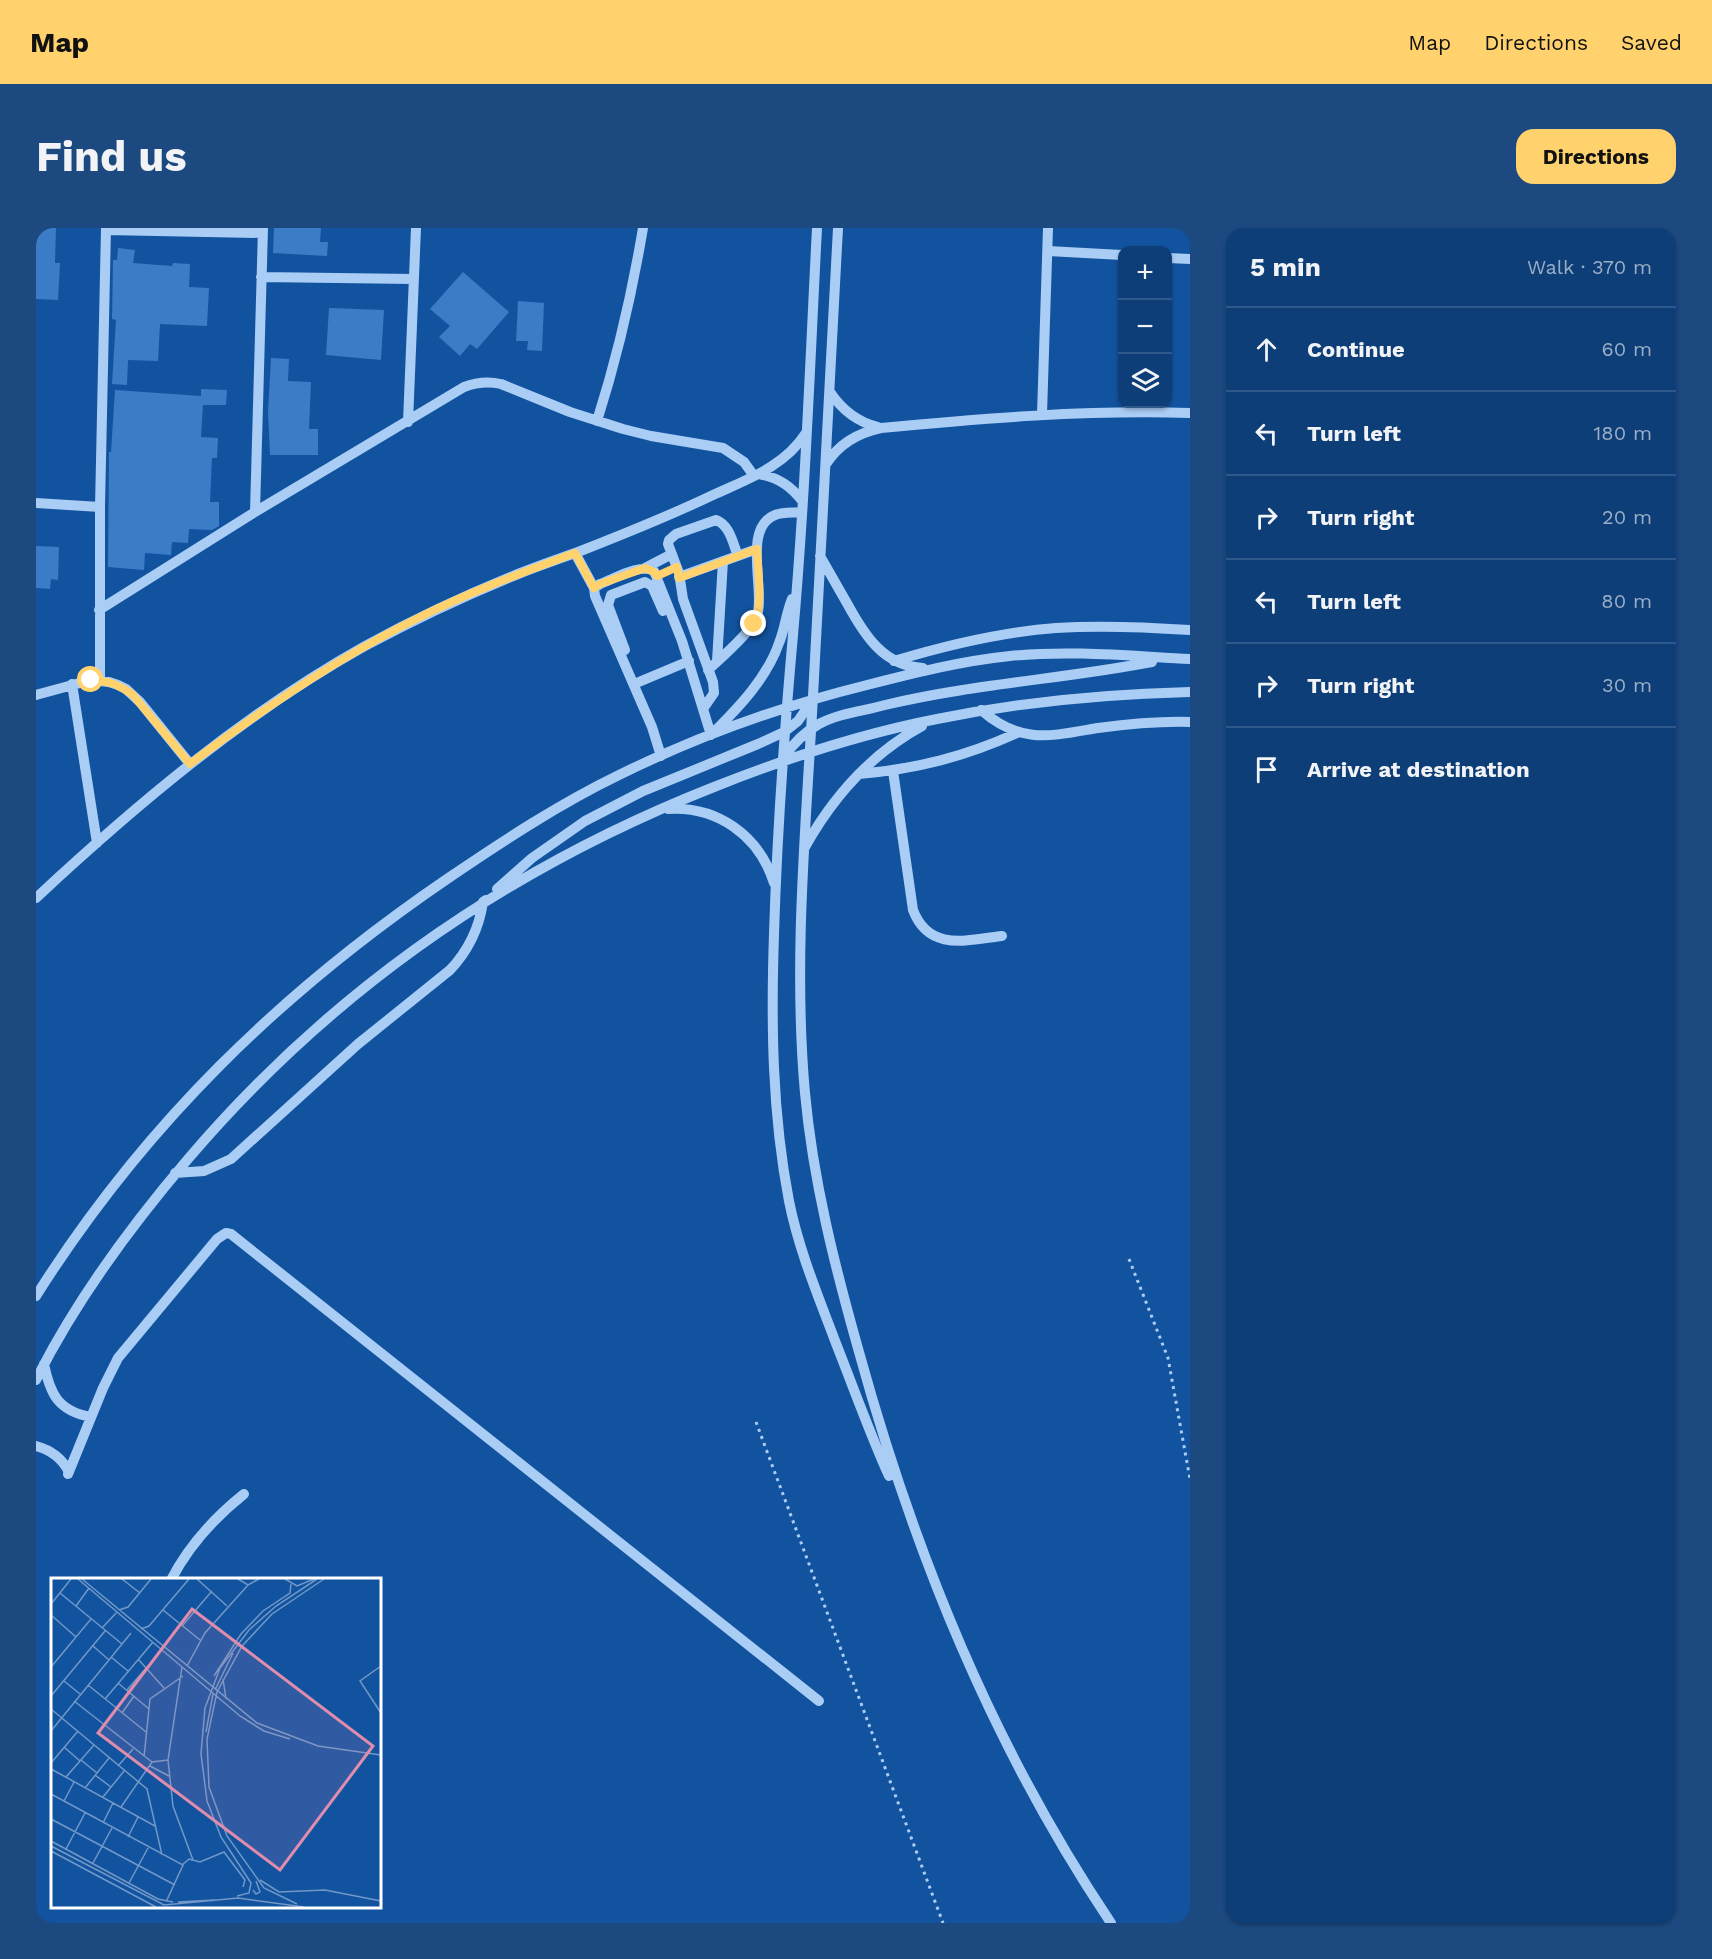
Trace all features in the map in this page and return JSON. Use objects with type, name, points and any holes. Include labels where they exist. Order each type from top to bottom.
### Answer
[{"type":"street","points":[[408,422],[416,228]]},
{"type":"street","points":[[597,421],[627,313],[643,228]]},
{"type":"street","points":[[817,228],[807,432],[797,587],[782,760],[775,887],[772,997],[779,1138],[790,1204],[807,1268],[882,1460],[910,1519]]},
{"type":"street","points":[[838,228],[803,850],[802,1052],[814,1169],[849,1319],[910,1519],[938,1595],[986,1702],[1041,1806],[1111,1923]]},
{"type":"street","points":[[1042,414],[1048,228]]},
{"type":"street","points":[[100,680],[100,507],[106,229],[262,230],[255,512]]},
{"type":"street","points":[[1048,251],[1118,255]]},
{"type":"street","points":[[1172,258],[1190,259]]},
{"type":"street","points":[[261,277],[413,279]]},
{"type":"street","points":[[99,610],[255,512],[464,387],[473,384],[492,382],[511,387],[597,421],[651,436],[723,448],[744,462],[757,475],[780,480],[789,486],[802,507]]},
{"type":"street","points":[[830,392],[851,416],[881,428]]},
{"type":"street","points":[[825,466],[849,440],[870,430],[881,428],[1042,414],[1107,412],[1190,414]]},
{"type":"street","points":[[36,898],[190,764],[267,708],[364,647],[467,595],[640,528],[757,475],[782,461],[800,443],[807,432]]},
{"type":"street","points":[[36,503],[100,507]]},
{"type":"street","points":[[708,670],[750,629],[757,618],[759,530],[769,518],[802,507]]},
{"type":"street","points":[[703,709],[714,693],[683,599],[678,572],[668,544],[672,536],[716,520],[727,528],[738,556]]},
{"type":"street","points":[[657,576],[723,561],[757,549]]},
{"type":"street","points":[[575,553],[594,588],[595,596],[652,727],[661,756]]},
{"type":"street","points":[[594,588],[645,568],[672,554]]},
{"type":"street","points":[[820,556],[867,638],[875,647],[894,661],[917,668],[930,669]]},
{"type":"street","points":[[717,662],[723,561]]},
{"type":"street","points":[[645,568],[657,576],[689,661],[711,735]]},
{"type":"street","points":[[623,661],[625,649],[608,605],[609,598],[641,582],[652,586],[670,628],[682,641]]},
{"type":"street","points":[[711,735],[753,689],[767,668],[779,645],[787,612],[797,587]]},
{"type":"street","points":[[894,661],[974,639],[1046,629],[1097,626],[1190,630]]},
{"type":"street","points":[[36,1296],[90,1216],[145,1145],[221,1064],[302,990],[403,909],[510,837],[584,793],[661,756],[786,708],[930,669],[1012,656],[1053,653],[1190,659]]},
{"type":"street","points":[[782,760],[810,729],[833,718],[910,699],[975,687],[1170,658]]},
{"type":"street","points":[[634,684],[689,661]]},
{"type":"street","points":[[36,695],[91,680],[118,685],[133,695],[190,764]]},
{"type":"street","points":[[72,684],[97,843]]},
{"type":"street","points":[[36,1380],[68,1323],[114,1253],[176,1173],[263,1076],[327,1017],[393,965],[483,902],[579,848],[655,810],[782,760],[934,719],[981,710],[1092,697],[1190,692]]},
{"type":"street","points":[[176,1173],[204,1171],[231,1159],[358,1044],[450,970],[473,939],[483,902],[558,838],[595,815],[643,790],[784,732],[798,721],[813,699]]},
{"type":"street","points":[[981,710],[998,724],[1017,733],[1045,737],[1141,724],[1190,722]]},
{"type":"street","points":[[803,850],[830,807],[858,774],[894,744],[934,719]]},
{"type":"street","points":[[858,774],[892,771],[956,757],[1017,733]]},
{"type":"street","points":[[892,771],[911,901],[916,918],[927,931],[942,939],[959,941],[1002,936]]},
{"type":"street","points":[[655,810],[684,808],[712,815],[733,825],[757,848],[771,874],[775,887]]},
{"type":"street","points":[[36,1446],[54,1453],[63,1461],[69,1473],[112,1369],[126,1348],[217,1239],[221,1235],[231,1234],[819,1701]]},
{"type":"street","points":[[44,1364],[49,1385],[57,1399],[72,1412],[91,1417]]},
{"type":"street","points":[[172,1578],[204,1530],[244,1494]]},
{"type":"path","points":[[1129,1259],[1168,1358],[1190,1479]]},
{"type":"path","points":[[756,1422],[943,1923]]},
{"type":"building","points":[[36,228],[56,228],[55,263],[60,263],[58,300],[36,299]]},
{"type":"building","points":[[274,228],[321,228],[320,242],[328,242],[327,256],[273,253]]},
{"type":"building","points":[[118,248],[135,250],[133,263],[172,266],[173,263],[190,264],[189,287],[209,288],[207,326],[160,324],[158,361],[128,360],[127,385],[112,384],[116,320],[112,319],[113,260],[117,260]]},
{"type":"building","points":[[463,272],[509,312],[477,349],[470,344],[460,356],[439,337],[450,326],[430,309]]},
{"type":"building","points":[[518,301],[544,303],[542,351],[527,350],[528,341],[516,341]]},
{"type":"building","points":[[329,308],[384,310],[381,360],[326,355]]},
{"type":"building","points":[[271,358],[289,359],[288,381],[311,382],[309,429],[318,429],[318,455],[270,455],[268,412]]},
{"type":"building","points":[[201,389],[227,390],[226,405],[203,405],[201,437],[218,438],[217,458],[212,458],[210,502],[219,502],[219,526],[212,530],[189,529],[188,543],[172,542],[171,555],[145,553],[144,570],[108,567],[109,452],[111,452],[115,390],[201,396]]},
{"type":"building","points":[[36,546],[59,547],[58,580],[51,579],[50,589],[36,588]]},
{"type":"route","points":[[91,680],[109,682],[126,689],[140,702],[190,764],[267,708],[364,647],[467,595],[575,553],[594,588],[596,585],[640,568],[650,569],[657,576],[677,567],[679,578],[757,549],[758,612],[754,624]]}]
